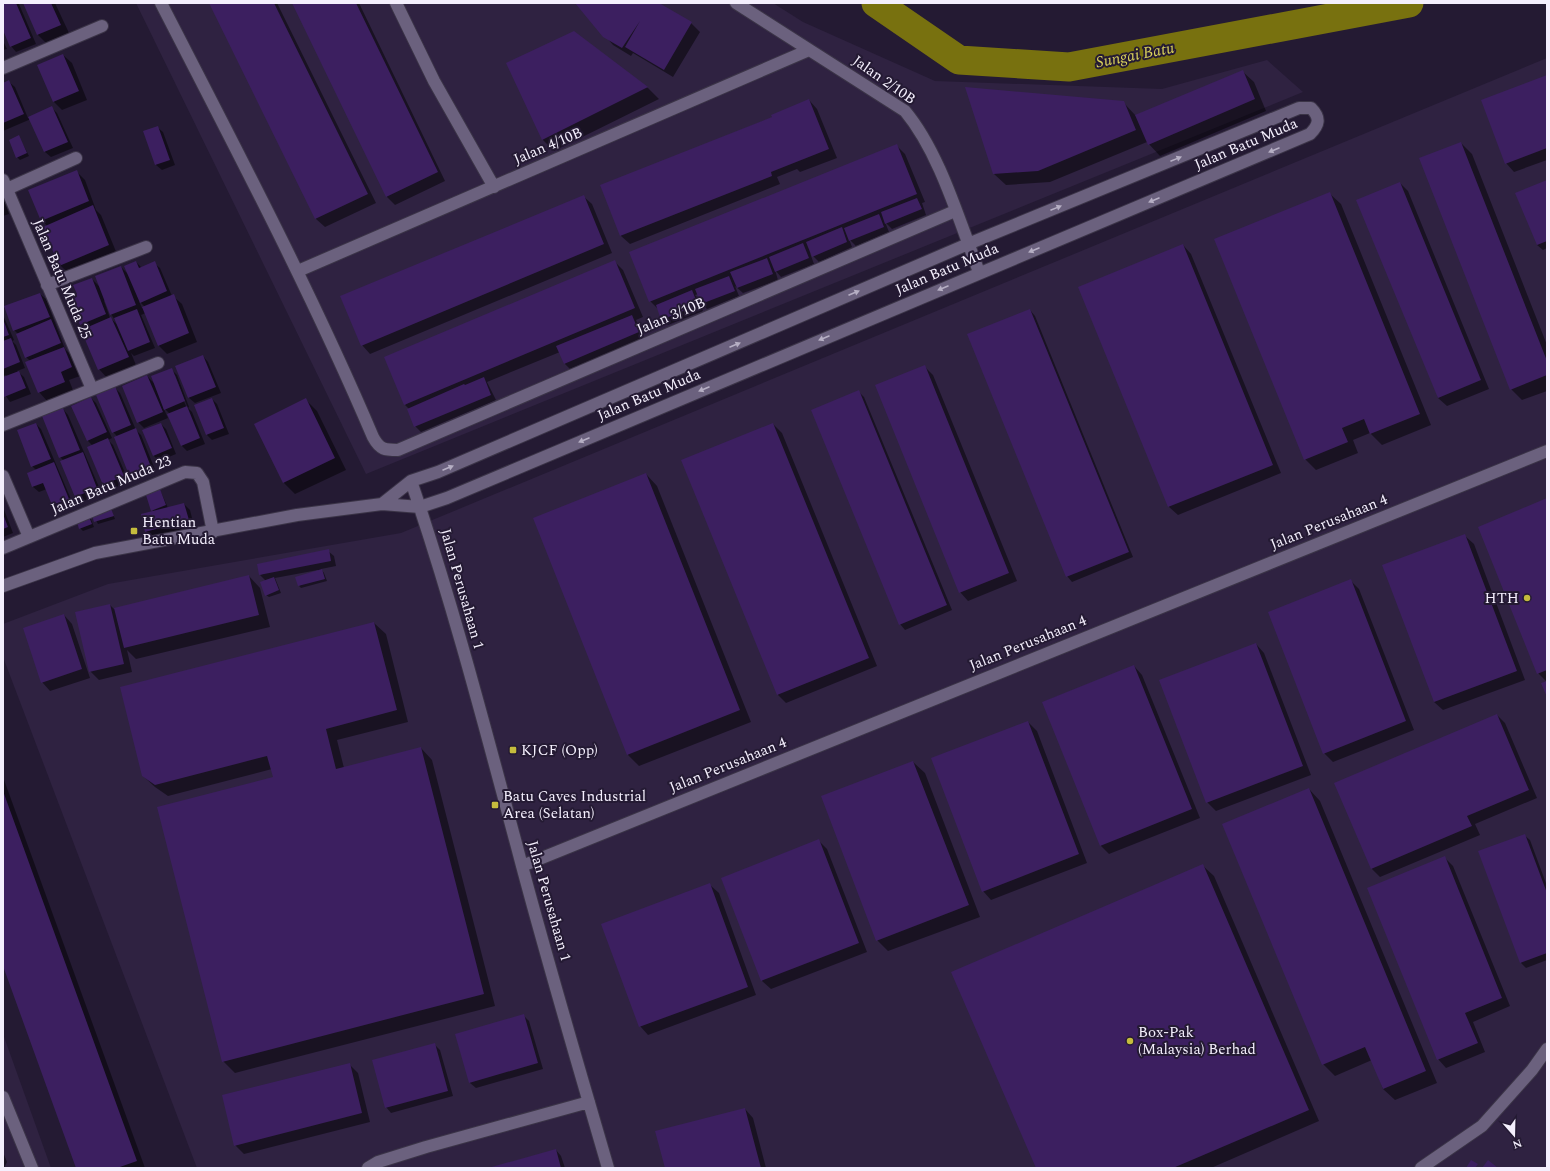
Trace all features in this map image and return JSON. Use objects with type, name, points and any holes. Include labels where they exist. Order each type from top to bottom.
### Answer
[{"type":"street","points":[[161,3],[298,271]]},
{"type":"street","points":[[396,3],[434,81],[494,187]]},
{"type":"street","name":"Jalan 2/10B","points":[[736,3],[905,111],[921,133],[932,153],[979,272]]},
{"type":"street","points":[[3,68],[102,26]]},
{"type":"street","name":"Jalan 4/10B","points":[[298,271],[810,50]]},
{"type":"street","name":"Jalan Batu Muda","points":[[382,504],[411,481],[445,469],[968,244],[1299,108],[1311,108],[1318,114],[1318,127],[1310,134],[979,272],[447,498],[420,507]]},
{"type":"street","points":[[5,185],[76,158]]},
{"type":"street","name":"Jalan Batu Muda 25","points":[[5,185],[92,389]]},
{"type":"street","name":"Jalan 3/10B","points":[[298,271],[378,446],[384,450],[398,450],[955,211]]},
{"type":"street","points":[[47,285],[146,247]]},
{"type":"street","points":[[3,425],[158,363]]},
{"type":"street","name":"Jalan Perusahaan 4","points":[[522,866],[1547,451]]},
{"type":"street","name":"Jalan Batu Muda 23","points":[[3,548],[185,472],[197,473],[203,482],[213,532]]},
{"type":"street","points":[[3,476],[29,537]]},
{"type":"street","name":"Jalan Perusahaan 1","points":[[411,481],[431,538],[608,1168]]},
{"type":"street","points":[[3,586],[95,553],[297,515],[382,504],[420,507]]},
{"type":"street","points":[[1421,1168],[1482,1126],[1532,1070],[1547,1049]]},
{"type":"street","points":[[3,1097],[32,1168]]},
{"type":"street","points":[[368,1168],[378,1162],[426,1147],[589,1102]]},
{"type":"shaded area","points":[[136,3],[773,3],[803,22],[935,81],[1162,89],[1267,60],[1303,92],[366,474]]},
{"type":"shaded area","points":[[1547,58],[1547,1168],[197,1168],[3,657],[3,624],[108,584],[401,533]]},
{"type":"shaded area","points":[[3,1034],[51,1168],[3,1168]]},
{"type":"building","points":[[3,3],[16,3],[31,38],[10,47],[3,30]]},
{"type":"building","points":[[23,3],[51,3],[61,25],[37,35]]},
{"type":"building","points":[[209,3],[274,3],[368,194],[315,219]]},
{"type":"building","points":[[292,3],[356,3],[438,172],[386,197]]},
{"type":"building","points":[[575,3],[659,3],[692,22],[664,70],[625,47],[640,21],[622,48],[603,37]]},
{"type":"building","points":[[574,31],[648,87],[542,140],[506,63]]},
{"type":"building","points":[[63,54],[79,91],[53,102],[37,65]]},
{"type":"building","points":[[1243,70],[1255,99],[1148,145],[1135,115]]},
{"type":"building","points":[[1547,75],[1547,148],[1505,164],[1481,100]]},
{"type":"building","points":[[9,80],[24,114],[3,123],[3,83]]},
{"type":"building","points":[[965,87],[1124,101],[1136,130],[1038,171],[993,174]]},
{"type":"building","points":[[809,99],[829,149],[771,172],[772,176],[620,236],[600,185],[772,117],[771,115]]},
{"type":"building","points":[[52,106],[68,142],[44,152],[28,117]]},
{"type":"building","points":[[158,126],[170,160],[155,165],[143,131]]},
{"type":"building","points":[[19,135],[27,153],[16,158],[9,140]]},
{"type":"building","points":[[1461,142],[1547,361],[1547,375],[1510,390],[1419,158]]},
{"type":"building","points":[[897,144],[917,194],[649,302],[629,252]]},
{"type":"building","points":[[77,170],[89,201],[41,221],[28,190]]},
{"type":"building","points":[[1547,180],[1547,241],[1537,245],[1515,193]]},
{"type":"building","points":[[1400,182],[1481,380],[1438,398],[1356,200]]},
{"type":"building","points":[[1330,192],[1420,414],[1370,434],[1364,419],[1342,428],[1348,442],[1304,460],[1214,239]]},
{"type":"building","points":[[584,195],[604,244],[361,346],[340,296]]},
{"type":"building","points":[[917,198],[922,209],[885,224],[881,212]]},
{"type":"building","points":[[93,205],[109,245],[59,266],[43,227]]},
{"type":"building","points":[[879,214],[884,227],[849,241],[844,228]]},
{"type":"building","points":[[842,227],[847,242],[812,257],[806,242]]},
{"type":"building","points":[[803,243],[809,258],[775,272],[769,257]]},
{"type":"building","points":[[1183,244],[1273,465],[1168,507],[1078,287]]},
{"type":"building","points":[[767,258],[773,274],[737,288],[730,272]]},
{"type":"building","points":[[615,260],[635,308],[404,405],[384,357]]},
{"type":"building","points":[[136,261],[139,268],[155,261],[167,291],[140,303],[124,266]]},
{"type":"building","points":[[121,266],[136,305],[110,315],[95,276]]},
{"type":"building","points":[[729,276],[735,291],[701,304],[695,289]]},
{"type":"building","points":[[92,278],[106,314],[80,325],[69,297],[77,294],[73,285]]},
{"type":"building","points":[[692,290],[698,305],[661,320],[656,305]]},
{"type":"building","points":[[40,293],[50,317],[13,331],[4,306]]},
{"type":"building","points":[[174,294],[189,333],[158,346],[142,307]]},
{"type":"building","points":[[137,309],[150,342],[128,351],[114,318]]},
{"type":"building","points":[[1030,309],[1129,552],[1066,577],[967,334]]},
{"type":"building","points":[[632,315],[639,332],[564,364],[556,346]]},
{"type":"building","points":[[111,317],[129,357],[98,370],[81,330]]},
{"type":"building","points":[[3,319],[9,335],[3,337]]},
{"type":"building","points":[[51,319],[61,343],[25,358],[16,334]]},
{"type":"building","points":[[11,338],[20,362],[3,369],[3,341]]},
{"type":"building","points":[[64,347],[72,367],[61,372],[65,382],[38,393],[25,362]]},
{"type":"building","points":[[203,355],[216,387],[188,398],[175,366]]},
{"type":"building","points":[[925,365],[1009,573],[959,593],[875,385]]},
{"type":"building","points":[[172,368],[185,401],[164,410],[151,376]]},
{"type":"building","points":[[19,371],[26,388],[4,397],[3,377]]},
{"type":"building","points":[[147,375],[163,412],[137,423],[122,386]]},
{"type":"building","points":[[484,377],[491,395],[414,427],[407,409],[464,384],[465,385]]},
{"type":"building","points":[[115,386],[131,425],[112,433],[96,395]]},
{"type":"building","points":[[859,390],[947,605],[899,625],[811,410]]},
{"type":"building","points":[[91,397],[107,432],[87,441],[71,406]]},
{"type":"building","points":[[212,398],[224,428],[206,435],[194,405]]},
{"type":"building","points":[[306,398],[335,458],[283,483],[254,424]]},
{"type":"building","points":[[187,406],[200,438],[181,446],[167,414]]},
{"type":"building","points":[[63,408],[80,450],[59,458],[42,416]]},
{"type":"building","points":[[36,423],[51,459],[31,467],[17,430]]},
{"type":"building","points":[[161,423],[172,448],[153,456],[142,430]]},
{"type":"building","points":[[773,423],[869,658],[777,695],[681,460]]},
{"type":"building","points":[[136,428],[151,467],[129,475],[114,437]]},
{"type":"building","points":[[108,438],[124,476],[103,485],[87,447]]},
{"type":"building","points":[[83,452],[97,488],[75,497],[60,461]]},
{"type":"building","points":[[54,462],[69,499],[52,505],[43,483],[32,487],[27,473]]},
{"type":"building","points":[[646,473],[740,710],[627,755],[533,518]]},
{"type":"building","points":[[160,489],[166,505],[151,511],[146,495]]},
{"type":"building","name":"HTH","points":[[1547,498],[1547,670],[1537,674],[1478,527]]},
{"type":"building","points":[[184,503],[189,520],[145,532],[141,514]]},
{"type":"building","points":[[110,506],[114,516],[94,522],[91,512]]},
{"type":"building","points":[[3,514],[8,527],[3,529]]},
{"type":"building","points":[[88,514],[92,524],[79,529],[76,518]]},
{"type":"building","points":[[1465,534],[1517,671],[1434,702],[1382,565]]},
{"type":"building","points":[[329,549],[331,561],[259,575],[257,564]]},
{"type":"building","points":[[322,569],[325,579],[298,586],[295,577]]},
{"type":"building","points":[[249,575],[259,615],[124,648],[114,608]]},
{"type":"building","points":[[274,577],[279,590],[265,596],[260,582]]},
{"type":"building","points":[[1351,579],[1406,721],[1323,754],[1268,612]]},
{"type":"building","points":[[110,604],[124,664],[89,672],[75,612]]},
{"type":"building","points":[[64,614],[82,669],[41,683],[23,628]]},
{"type":"building","points":[[374,622],[397,710],[326,729],[336,769],[421,747],[484,994],[222,1062],[157,807],[273,777],[267,756],[155,785],[142,776],[120,687]]},
{"type":"building","points":[[1256,643],[1303,766],[1206,803],[1159,680]]},
{"type":"building","points":[[1134,665],[1192,809],[1100,846],[1042,702]]},
{"type":"building","points":[[1547,681],[1547,697],[1541,683]]},
{"type":"building","points":[[1497,714],[1529,790],[1467,816],[1472,826],[1371,869],[1334,783]]},
{"type":"building","points":[[1028,721],[1079,854],[982,892],[931,758]]},
{"type":"building","points":[[913,761],[969,905],[876,941],[821,796]]},
{"type":"building","points":[[1309,788],[1426,1071],[1383,1089],[1365,1047],[1322,1065],[1222,824]]},
{"type":"building","points":[[3,791],[137,1161],[117,1168],[76,1168],[3,966]]},
{"type":"building","points":[[1525,834],[1547,893],[1547,953],[1520,963],[1478,851]]},
{"type":"building","points":[[819,839],[859,943],[761,981],[721,878]]},
{"type":"building","points":[[1445,856],[1502,998],[1465,1013],[1478,1043],[1437,1060],[1367,888]]},
{"type":"building","name":"Box-Pak (Malaysia) Berhad","points":[[1203,864],[1309,1110],[1173,1168],[1036,1168],[951,972]]},
{"type":"building","points":[[710,883],[748,987],[639,1027],[601,924]]},
{"type":"building","points":[[524,1014],[538,1063],[469,1083],[455,1034]]},
{"type":"building","points":[[435,1043],[448,1091],[385,1108],[372,1060]]},
{"type":"building","points":[[350,1063],[362,1113],[234,1146],[222,1095]]},
{"type":"building","points":[[745,1108],[761,1168],[665,1168],[655,1131]]},
{"type":"building","points":[[556,1149],[561,1168],[488,1168]]},
{"type":"building","points":[[1471,1160],[1478,1164],[1475,1168],[1466,1168]]},
{"type":"building","points":[[1488,1160],[1498,1168],[1482,1168]]},
{"type":"waterway","name":"Sungai Batu","points":[[876,3],[959,60],[1069,67],[1409,3]]},
{"type":"place","name":"Hentian Batu Muda","points":[[134,531]]},
{"type":"place","name":"HTH","points":[[1527,598]]},
{"type":"place","name":"KJCF (Opp)","points":[[513,750]]},
{"type":"place","name":"Batu Caves Industrial Area (Selatan)","points":[[495,805]]},
{"type":"place","name":"Box-Pak (Malaysia) Berhad","points":[[1130,1041]]}]
